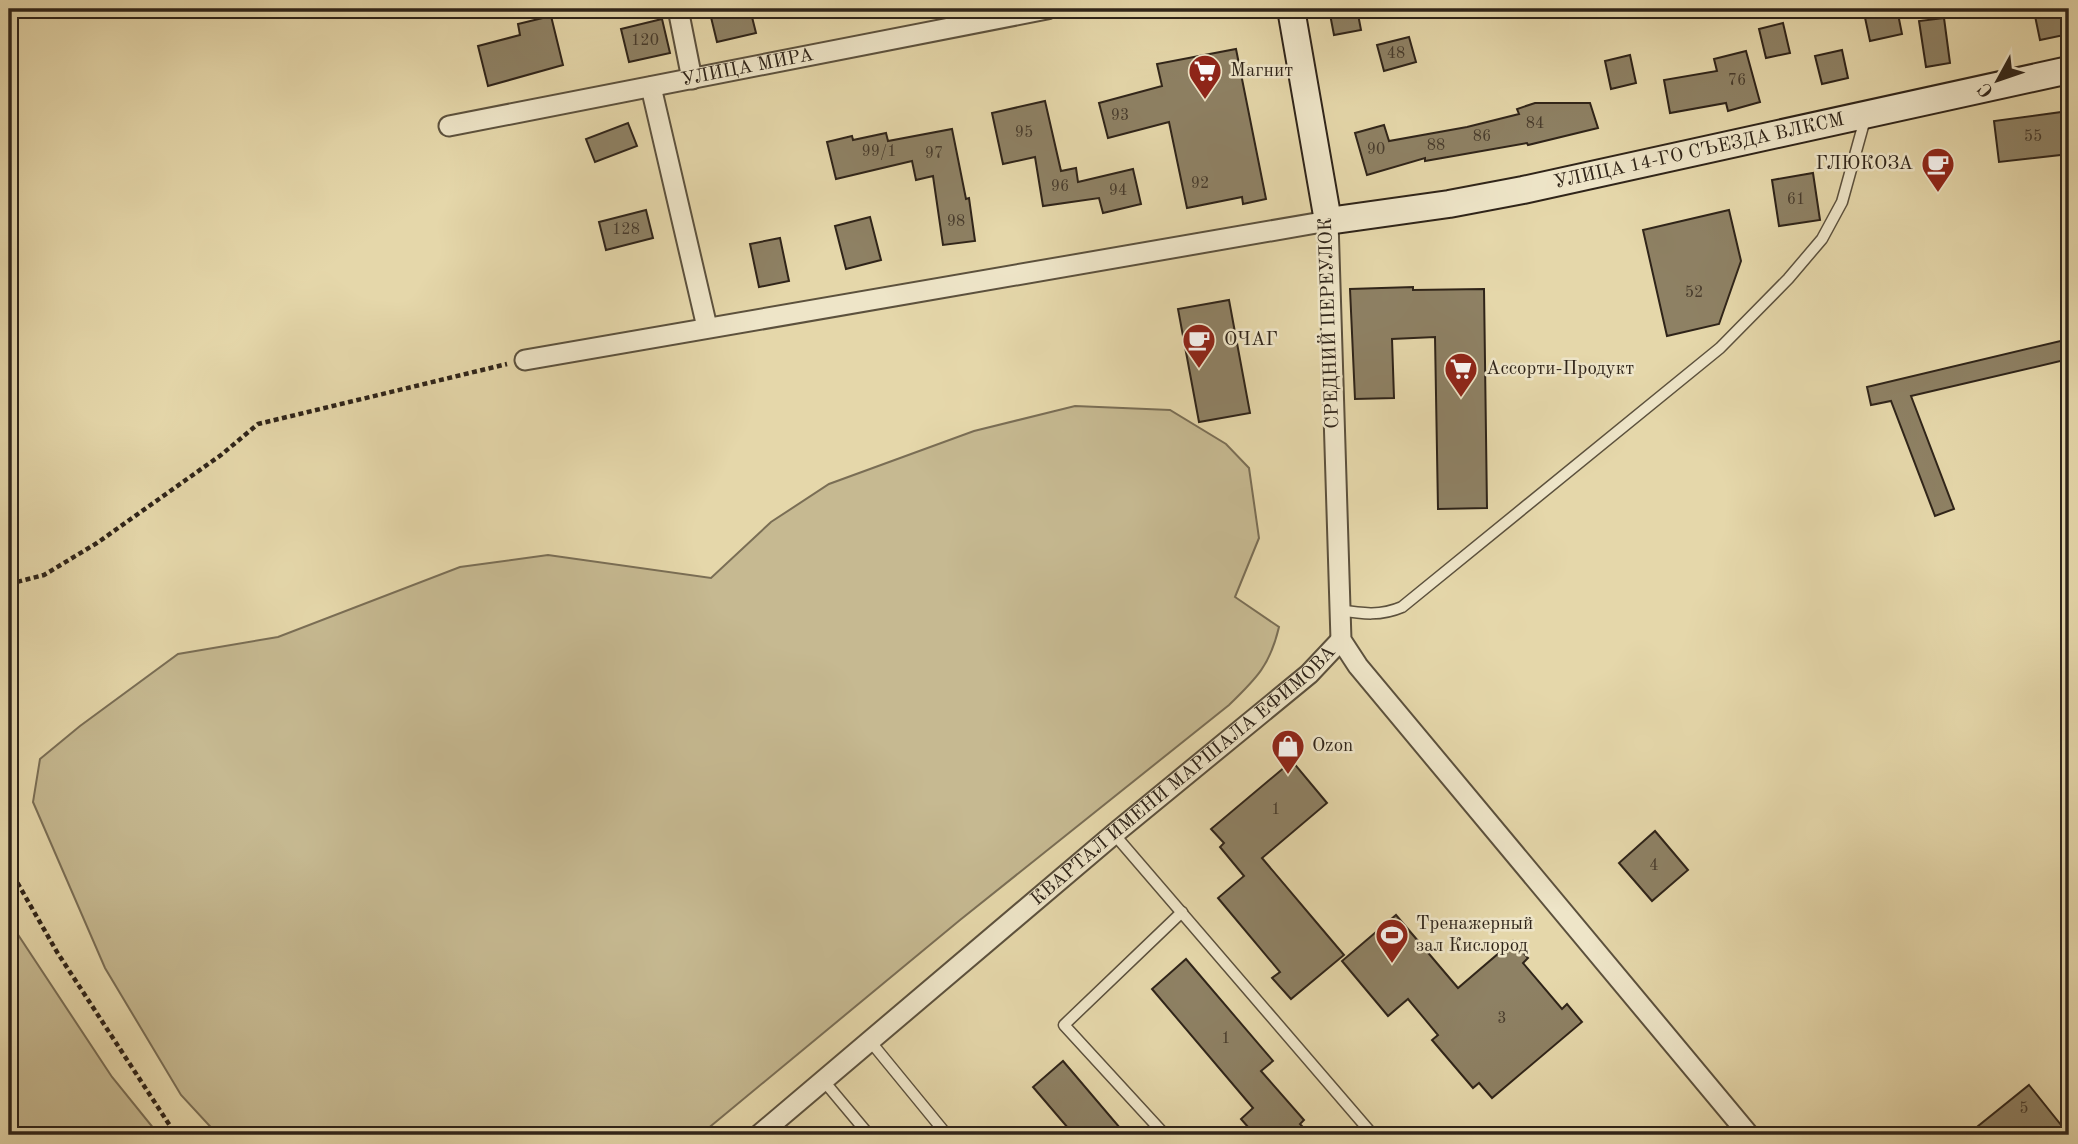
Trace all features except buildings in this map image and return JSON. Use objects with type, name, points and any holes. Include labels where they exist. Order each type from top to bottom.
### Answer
[{"type":"street","points":[[678,9],[692,79]]},
{"type":"street","name":"УЛИЦА МИРА","points":[[449,126],[1047,9]]},
{"type":"street","name":"СРЕДНИЙ ПЕРЕУЛОК","points":[[1291,9],[1328,221],[1342,640]]},
{"type":"street","name":"УЛИЦА 14-ГО СЪЕЗДА ВЛКСМ","points":[[1328,221],[1486,197],[2069,71]]},
{"type":"street","points":[[651,86],[707,327]]},
{"type":"street","points":[[524,360],[1328,221]]},
{"type":"street","name":"КВАРТАЛ ИМЕНИ МАРШАЛА ЕФИМОВА","points":[[759,1135],[1114,834],[1309,674],[1342,640],[1358,666],[1749,1135]]},
{"type":"lane","points":[[1340,610],[1387,614],[1402,607],[1720,348],[1788,279],[1822,239],[1842,202],[1866,115]]},
{"type":"lane","points":[[1114,834],[1373,1135]]},
{"type":"lane","points":[[1164,1135],[1064,1025],[1182,912]]},
{"type":"lane","points":[[870,1041],[947,1135]]},
{"type":"lane","points":[[823,1080],[869,1135]]},
{"type":"path","points":[[9,584],[44,575],[97,542],[221,454],[258,424],[524,360]]},
{"type":"path","points":[[9,868],[57,952],[176,1135]]},
{"type":"shaded area","points":[[1075,406],[1170,410],[1226,444],[1249,468],[1259,538],[1235,597],[1279,627],[1267,661],[1229,705],[960,920],[700,1135],[218,1135],[181,1095],[105,968],[33,802],[40,759],[80,726],[178,654],[278,637],[460,567],[548,555],[711,578],[771,522],[829,484],[974,431]]},
{"type":"shaded area","points":[[9,921],[112,1077],[159,1135],[9,1135]]},
{"type":"place","name":"Магнит","points":[[1205,101]]},
{"type":"place","name":"ГЛЮКОЗА","points":[[1938,194]]},
{"type":"place","name":"ОЧАГ","points":[[1199,370]]},
{"type":"place","name":"Ассорти-Продукт","points":[[1461,399]]},
{"type":"place","name":"Ozon","points":[[1288,776]]},
{"type":"place","name":"Тренажерный зал Кислород","points":[[1392,965]]}]
